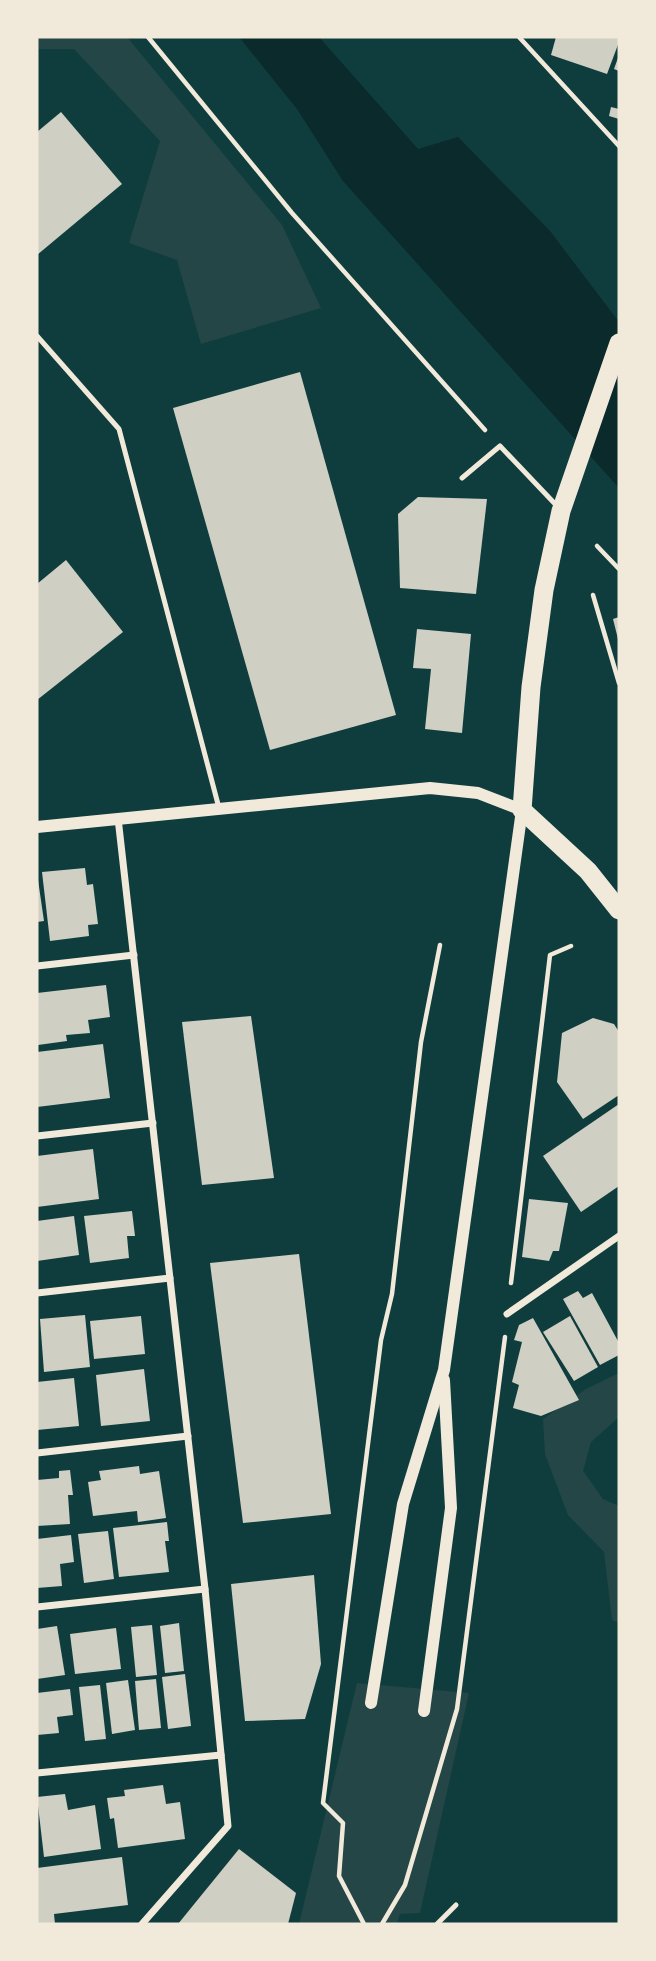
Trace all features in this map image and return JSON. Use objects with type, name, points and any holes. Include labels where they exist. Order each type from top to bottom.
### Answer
[{"type":"highway","points":[[619,343],[561,511],[542,602],[531,687],[522,810],[588,871],[619,910]]},
{"type":"street","points":[[37,827],[430,788],[478,793],[522,810],[444,1370],[403,1504],[371,1703]]},
{"type":"street","points":[[118,818],[205,1589],[228,1826],[142,1924]]},
{"type":"street","points":[[37,966],[134,955]]},
{"type":"street","points":[[37,1136],[153,1123]]},
{"type":"street","points":[[507,1314],[619,1236]]},
{"type":"street","points":[[37,1293],[170,1278]]},
{"type":"street","points":[[424,1712],[451,1508],[444,1370]]},
{"type":"street","points":[[37,1453],[188,1436]]},
{"type":"street","points":[[37,1607],[205,1589]]},
{"type":"street","points":[[37,1773],[221,1755]]},
{"type":"lane","points":[[37,336],[119,429],[219,808]]},
{"type":"lane","points":[[462,478],[500,446],[561,511]]},
{"type":"lane","points":[[437,1924],[456,1905]]},
{"type":"path","points":[[148,37],[292,213],[500,446]]},
{"type":"path","points":[[519,37],[619,146]]},
{"type":"path","points":[[597,546],[619,569]]},
{"type":"path","points":[[593,595],[619,683]]},
{"type":"path","points":[[364,1924],[339,1876],[343,1823],[323,1803],[381,1340],[393,1294],[421,1042],[440,945]]},
{"type":"path","points":[[382,1924],[405,1885],[457,1709],[548,967],[550,955],[571,946]]},
{"type":"shaded area","points":[[37,37],[127,37],[282,225],[321,308],[201,344],[177,260],[129,243],[160,141],[74,49],[37,49]]},
{"type":"shaded area","points":[[239,37],[319,37],[418,149],[458,137],[550,231],[619,322],[619,488],[343,181],[297,109]]},
{"type":"shaded area","points":[[619,1373],[619,1417],[591,1442],[583,1471],[603,1499],[619,1506],[619,1623],[612,1620],[604,1552],[568,1515],[545,1454],[543,1419],[586,1389]]},
{"type":"shaded area","points":[[357,1683],[469,1693],[420,1913],[400,1914],[397,1924],[299,1924]]},
{"type":"building","points":[[556,37],[619,37],[619,42],[607,74],[551,55]]},
{"type":"building","points":[[619,55],[619,71],[614,69]]},
{"type":"building","points":[[611,107],[619,109],[619,119],[609,116]]},
{"type":"building","points":[[61,112],[122,184],[37,255],[37,132]]},
{"type":"building","points":[[300,372],[396,715],[270,750],[173,408]]},
{"type":"building","points":[[418,497],[487,499],[476,594],[400,588],[398,514]]},
{"type":"building","points":[[66,560],[123,632],[37,700],[37,584]]},
{"type":"building","points":[[619,617],[619,639],[618,639],[613,619]]},
{"type":"building","points":[[417,629],[471,634],[462,733],[425,729],[431,669],[413,668]]},
{"type":"building","points":[[85,868],[87,885],[93,884],[98,924],[88,925],[89,936],[50,941],[42,872]]},
{"type":"building","points":[[37,873],[44,921],[37,922]]},
{"type":"building","points":[[106,985],[110,1017],[88,1020],[90,1033],[66,1035],[67,1041],[38,1045],[37,993]]},
{"type":"building","points":[[251,1016],[274,1178],[202,1185],[182,1022]]},
{"type":"building","points":[[593,1018],[614,1024],[619,1032],[619,1095],[583,1119],[557,1082],[562,1033]]},
{"type":"building","points":[[103,1044],[110,1098],[37,1107],[37,1052]]},
{"type":"building","points":[[619,1104],[619,1186],[581,1212],[543,1156]]},
{"type":"building","points":[[93,1149],[99,1199],[37,1207],[37,1156]]},
{"type":"building","points":[[529,1199],[568,1203],[559,1251],[553,1251],[549,1261],[522,1257]]},
{"type":"building","points":[[132,1211],[135,1236],[127,1236],[129,1258],[90,1263],[84,1216]]},
{"type":"building","points":[[74,1216],[79,1255],[37,1261],[37,1221]]},
{"type":"building","points":[[299,1254],[331,1514],[243,1523],[210,1263]]},
{"type":"building","points":[[578,1291],[583,1298],[592,1293],[619,1343],[619,1355],[600,1365],[563,1299]]},
{"type":"building","points":[[85,1315],[90,1367],[44,1372],[40,1319]]},
{"type":"building","points":[[141,1316],[145,1354],[94,1359],[90,1321]]},
{"type":"building","points":[[570,1316],[598,1367],[574,1381],[543,1332]]},
{"type":"building","points":[[533,1318],[579,1400],[541,1416],[513,1408],[519,1385],[512,1382],[522,1342],[514,1340],[519,1325]]},
{"type":"building","points":[[144,1369],[150,1421],[101,1426],[96,1375]]},
{"type":"building","points":[[74,1378],[79,1426],[37,1430],[37,1382]]},
{"type":"building","points":[[139,1466],[140,1474],[159,1471],[166,1518],[138,1522],[137,1511],[93,1516],[88,1482],[101,1480],[99,1471]]},
{"type":"building","points":[[70,1470],[73,1495],[68,1495],[70,1524],[37,1526],[37,1480],[59,1478],[59,1471]]},
{"type":"building","points":[[167,1522],[169,1541],[165,1541],[169,1572],[119,1577],[113,1528]]},
{"type":"building","points":[[108,1531],[114,1579],[84,1583],[78,1534]]},
{"type":"building","points":[[71,1535],[74,1562],[60,1564],[62,1586],[37,1588],[37,1539]]},
{"type":"building","points":[[314,1575],[321,1664],[305,1719],[245,1721],[231,1584]]},
{"type":"building","points":[[179,1623],[184,1671],[165,1673],[160,1626]]},
{"type":"building","points":[[152,1625],[157,1675],[136,1677],[131,1627]]},
{"type":"building","points":[[57,1626],[65,1675],[37,1679],[37,1629]]},
{"type":"building","points":[[116,1628],[121,1669],[75,1674],[70,1634]]},
{"type":"building","points":[[185,1674],[191,1726],[168,1729],[162,1677]]},
{"type":"building","points":[[156,1679],[161,1728],[139,1730],[135,1681]]},
{"type":"building","points":[[128,1680],[135,1730],[112,1734],[106,1683]]},
{"type":"building","points":[[100,1685],[106,1739],[85,1741],[79,1687]]},
{"type":"building","points":[[70,1689],[73,1715],[57,1717],[59,1733],[37,1735],[37,1693]]},
{"type":"building","points":[[163,1785],[166,1804],[180,1802],[185,1839],[118,1848],[114,1818],[110,1819],[107,1798],[125,1796],[124,1790]]},
{"type":"building","points":[[65,1794],[68,1810],[95,1805],[101,1849],[44,1857],[37,1797]]},
{"type":"building","points":[[239,1849],[296,1893],[288,1924],[178,1924]]},
{"type":"building","points":[[122,1857],[128,1905],[54,1914],[55,1924],[37,1924],[37,1868]]}]
